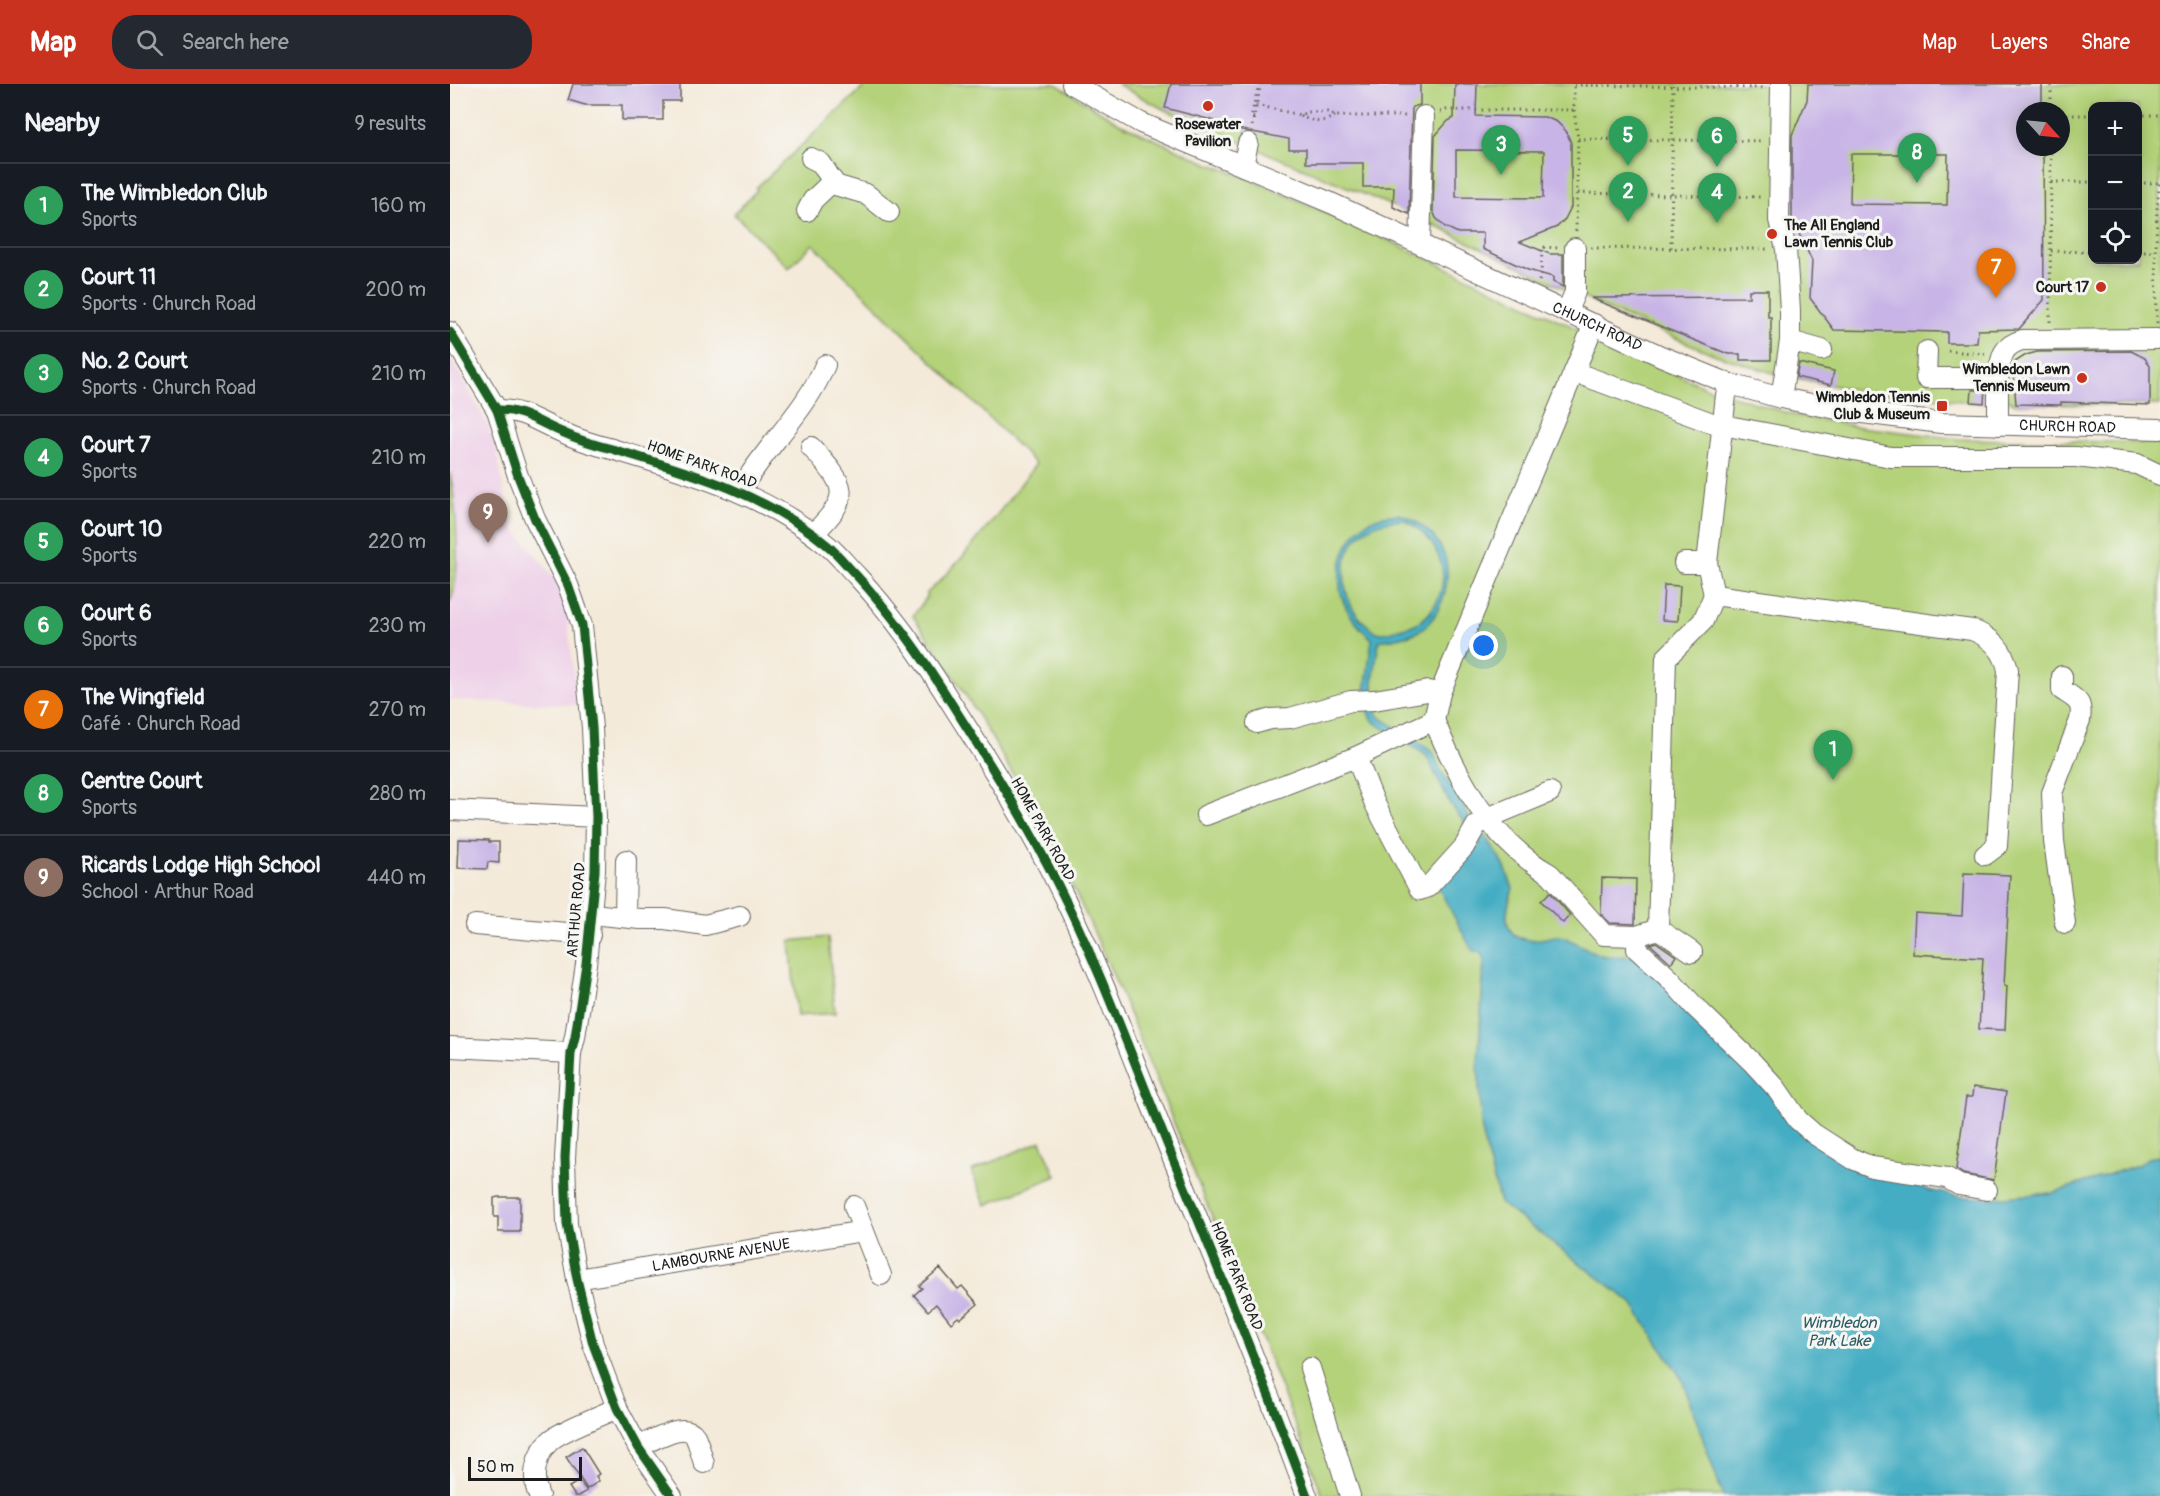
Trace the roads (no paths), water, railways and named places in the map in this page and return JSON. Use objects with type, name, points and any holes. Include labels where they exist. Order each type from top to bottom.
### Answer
[{"type":"street","name":"CHURCH ROAD","points":[[1072,84],[1141,123],[1420,244],[1661,356],[1730,384],[1781,398],[1882,416],[1941,423],[2160,429]]},
{"type":"street","points":[[1781,86],[1779,220],[1786,249],[1790,310],[1790,341],[1781,398]]},
{"type":"street","points":[[1420,244],[1424,116]]},
{"type":"street","points":[[1242,166],[1248,143]]},
{"type":"street","points":[[811,158],[821,163],[835,185],[861,185],[866,194],[890,212]]},
{"type":"street","points":[[807,212],[813,200],[833,181]]},
{"type":"street","points":[[1567,311],[1575,292],[1575,248]]},
{"type":"street","points":[[1594,324],[1440,693],[1434,720],[1454,766],[1485,819],[1509,844],[1550,874],[1604,935],[1637,936],[1658,929]]},
{"type":"street","name":"ARTHUR ROAD","points":[[450,332],[497,410],[518,476],[535,519],[568,585],[582,625],[592,729],[596,817],[590,935],[571,1053],[565,1158],[567,1224],[577,1279],[593,1344],[617,1408],[638,1447],[672,1496]]},
{"type":"street","points":[[1998,425],[1998,378],[2002,356],[2007,346],[2022,340],[2157,339]]},
{"type":"street","points":[[1790,341],[1822,350]]},
{"type":"street","points":[[1927,351],[1926,378],[1998,378]]},
{"type":"street","points":[[739,492],[750,473],[814,387],[825,364]]},
{"type":"street","points":[[1574,372],[1712,423],[1891,457],[2076,457],[2138,464],[2160,475]]},
{"type":"street","points":[[1658,929],[1666,658],[1703,621],[1714,595],[1707,563],[1726,395],[1730,384]]},
{"type":"street","name":"HOME PARK ROAD","points":[[497,410],[524,413],[562,433],[689,473],[739,492],[797,522],[830,548],[870,590],[929,666],[1017,811],[1056,882],[1092,957],[1246,1336],[1307,1496]]},
{"type":"street","points":[[811,447],[833,471],[841,485],[842,492],[840,500],[829,517],[813,534]]},
{"type":"street","points":[[1684,563],[1707,563]]},
{"type":"street","points":[[1714,595],[1907,623],[1965,628],[1980,633],[1991,641],[2006,659],[2008,681],[1997,846],[1985,855]]},
{"type":"street","points":[[2062,676],[2062,690],[2077,700],[2082,709],[2080,720],[2052,793],[2054,842],[2065,923]]},
{"type":"street","points":[[1257,723],[1271,719],[1290,718],[1351,701],[1428,691],[1440,693]]},
{"type":"street","points":[[1206,815],[1356,757],[1434,720]]},
{"type":"street","points":[[1356,757],[1375,804],[1420,890],[1428,887],[1464,847],[1476,826],[1485,819],[1530,806],[1550,792]]},
{"type":"street","points":[[450,810],[596,817]]},
{"type":"street","points":[[625,916],[626,860]]},
{"type":"street","points":[[592,914],[705,925],[740,916]]},
{"type":"street","points":[[475,925],[590,935]]},
{"type":"street","points":[[1658,929],[1692,952]]},
{"type":"street","points":[[1637,936],[1637,949],[1752,1062],[1776,1088],[1798,1120],[1814,1134],[1853,1159],[1872,1167],[1947,1178],[1959,1185],[1987,1190]]},
{"type":"street","points":[[450,1047],[571,1053]]},
{"type":"street","points":[[854,1206],[881,1275]]},
{"type":"street","name":"LAMBOURNE AVENUE","points":[[577,1279],[863,1231]]},
{"type":"street","points":[[1310,1368],[1350,1496]]},
{"type":"street","points":[[539,1496],[534,1470],[542,1452],[551,1440],[617,1408]]},
{"type":"street","points":[[638,1447],[674,1431],[685,1429],[691,1431],[695,1437],[704,1463]]},
{"type":"water","name":"Wimbledon Park Lake","points":[[1399,514],[1427,530],[1438,542],[1447,567],[1446,587],[1439,608],[1427,625],[1415,633],[1379,641],[1373,681],[1376,711],[1381,718],[1433,752],[1440,769],[1469,817],[1487,838],[1504,865],[1513,889],[1508,905],[1507,921],[1513,934],[1530,940],[1563,937],[1605,956],[1639,956],[1856,1163],[1929,1190],[1959,1196],[1994,1198],[2052,1193],[2138,1165],[2148,1158],[2160,1156],[2160,1496],[1723,1496],[1682,1379],[1631,1302],[1500,1203],[1482,1136],[1478,1065],[1484,961],[1482,954],[1472,950],[1437,885],[1481,844],[1450,804],[1426,755],[1375,723],[1369,715],[1365,696],[1372,639],[1350,615],[1340,586],[1345,551],[1357,531],[1376,518]],"holes":[[[1404,520],[1426,536],[1439,558],[1442,570],[1439,595],[1430,613],[1419,622],[1388,632],[1376,631],[1358,616],[1347,594],[1345,570],[1351,547],[1363,532],[1385,522]]]},
{"type":"place","name":"Rosewater Pavilion","points":[[1208,106]]},
{"type":"place","name":"Court 10","points":[[1628,166]]},
{"type":"place","name":"Court 6","points":[[1717,167]]},
{"type":"place","name":"No. 2 Court","points":[[1501,175]]},
{"type":"place","name":"Centre Court","points":[[1917,183]]},
{"type":"place","name":"Court 11","points":[[1628,222]]},
{"type":"place","name":"Court 7","points":[[1717,223]]},
{"type":"place","name":"The All England Lawn Tennis Club","points":[[1772,234]]},
{"type":"place","name":"Court 17","points":[[2101,287]]},
{"type":"place","name":"The Wingfield","points":[[1996,298]]},
{"type":"place","name":"Wimbledon Lawn Tennis Museum","points":[[2082,378]]},
{"type":"place","name":"Wimbledon Tennis Club & Museum","points":[[1942,406]]},
{"type":"place","name":"Ricards Lodge High School","points":[[488,543]]},
{"type":"place","name":"The Wimbledon Club","points":[[1833,780]]}]
